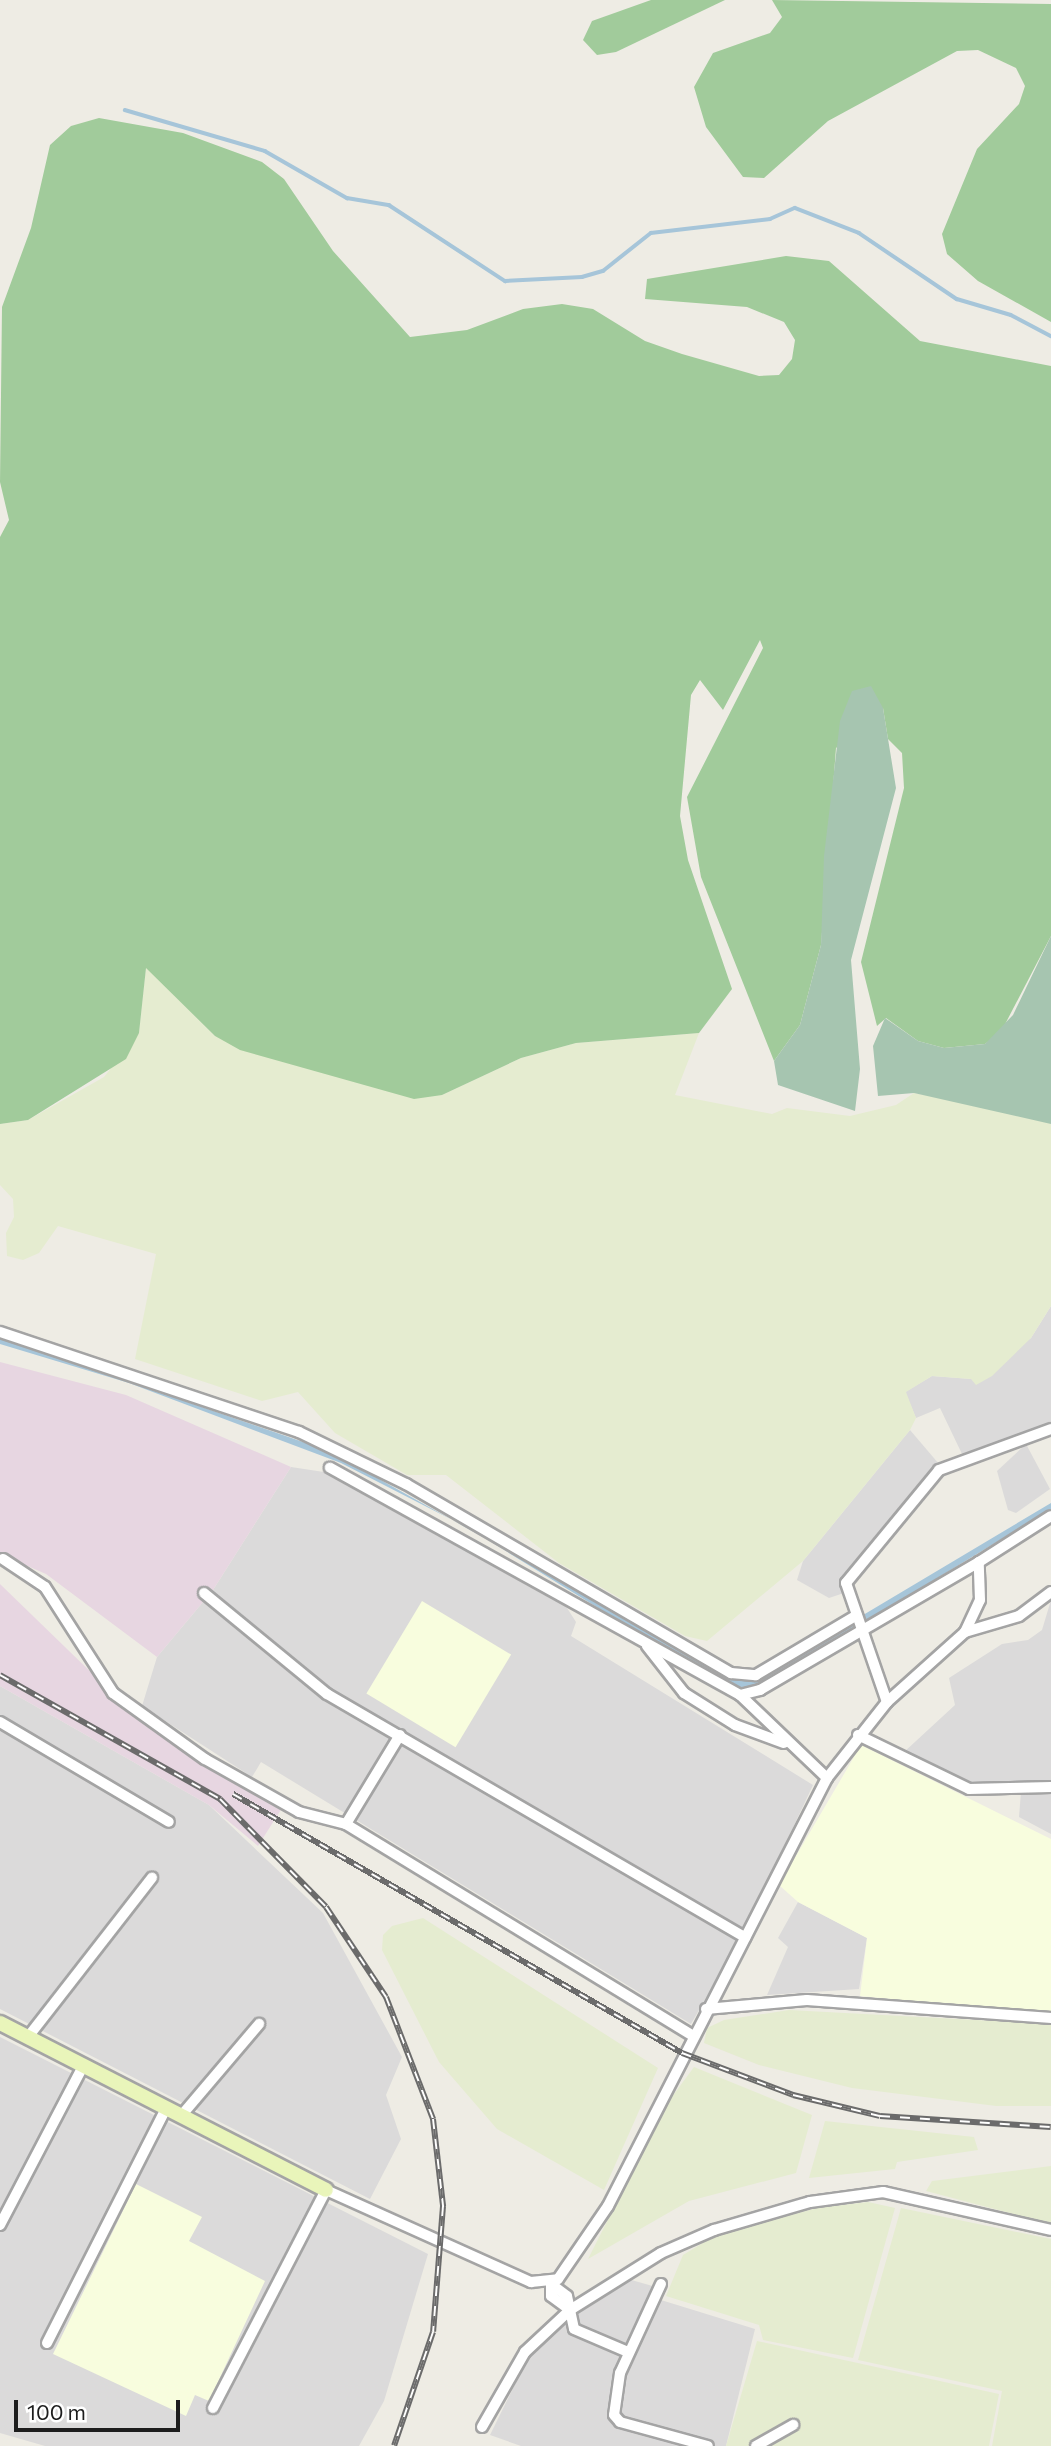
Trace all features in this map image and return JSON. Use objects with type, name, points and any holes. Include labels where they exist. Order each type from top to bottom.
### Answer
[{"type":"street","points":[[0,1332],[299,1432],[406,1484],[731,1673],[757,1675],[979,1562],[1051,1516]]},
{"type":"street","points":[[887,1702],[846,1583],[939,1470],[1051,1429]]},
{"type":"street","points":[[330,1468],[740,1695],[787,1744],[827,1778]]},
{"type":"street","points":[[4,1559],[44,1587],[113,1693],[205,1759],[299,1812],[346,1824],[692,2035]]},
{"type":"street","points":[[551,2284],[608,2206],[692,2035],[827,1778],[858,1735],[887,1702],[965,1632],[980,1600],[979,1562]]},
{"type":"street","points":[[965,1632],[1019,1616],[1051,1591]]},
{"type":"street","points":[[204,1593],[327,1694],[745,1937]]},
{"type":"street","points":[[740,1695],[760,1690],[860,1621]]},
{"type":"street","points":[[645,1644],[692,1699],[735,1725],[787,1744]]},
{"type":"street","points":[[0,1722],[169,1822]]},
{"type":"street","points":[[346,1824],[400,1735]]},
{"type":"street","points":[[858,1735],[969,1789],[1051,1787]]},
{"type":"street","points":[[28,2037],[152,1878]]},
{"type":"street","points":[[706,2009],[807,2000],[1051,2018]]},
{"type":"street","points":[[0,2023],[326,2190],[531,2283],[551,2284],[567,2297],[574,2329],[628,2352]]},
{"type":"street","points":[[181,2116],[259,2024]]},
{"type":"street","points":[[0,2225],[83,2066]]},
{"type":"street","points":[[47,2343],[166,2108]]},
{"type":"street","points":[[213,2408],[326,2190]]},
{"type":"street","points":[[482,2427],[525,2352],[570,2310],[671,2248],[840,2196],[901,2194],[1051,2230]]},
{"type":"street","points":[[662,2284],[628,2352],[614,2401],[620,2422],[708,2446]]},
{"type":"street","points":[[756,2446],[793,2425]]},
{"type":"shaded area","points":[[871,686],[883,708],[896,788],[851,960],[860,1069],[855,1111],[778,1085],[774,1061],[800,1025],[821,945],[824,856],[840,721],[852,691]]},
{"type":"shaded area","points":[[1051,936],[1051,1124],[914,1093],[878,1096],[873,1046],[885,1018],[918,1041],[944,1048],[985,1044],[1013,1015]]},
{"type":"shaded area","points":[[146,967],[215,1036],[442,1095],[521,1058],[576,1043],[699,1033],[675,1095],[772,1114],[787,1108],[850,1116],[896,1105],[914,1093],[1044,1117],[1051,1124],[1051,1306],[1031,1338],[992,1376],[976,1385],[971,1379],[932,1376],[906,1392],[916,1418],[910,1430],[803,1561],[707,1641],[685,1636],[559,1563],[446,1475],[407,1475],[335,1433],[298,1392],[262,1401],[135,1359],[156,1254],[58,1226],[39,1253],[23,1260],[7,1256],[6,1233],[14,1217],[13,1199],[0,1185],[0,1124],[28,1120],[104,1077],[139,1033]]},
{"type":"shaded area","points":[[1051,1306],[1051,1423],[962,1454],[940,1408],[916,1418],[905,1392],[932,1376],[972,1379],[1031,1338]]},
{"type":"shaded area","points":[[0,1362],[126,1395],[291,1467],[213,1590],[157,1657],[46,1574],[0,1554]]},
{"type":"shaded area","points":[[910,1430],[939,1464],[844,1593],[829,1598],[797,1580],[803,1561]]},
{"type":"shaded area","points":[[1026,1444],[1050,1489],[1016,1513],[1008,1510],[997,1471]]},
{"type":"shaded area","points":[[291,1467],[337,1474],[560,1597],[576,1622],[571,1636],[813,1785],[745,1930],[691,2024],[261,1762],[252,1777],[142,1706],[157,1657],[213,1590]]},
{"type":"shaded area","points":[[0,1584],[99,1680],[282,1808],[258,1846],[209,1805],[0,1686]]},
{"type":"shaded area","points":[[1051,1600],[1051,1782],[970,1785],[903,1753],[955,1705],[949,1678],[1002,1644],[1028,1640],[1042,1630]]},
{"type":"shaded area","points":[[422,1601],[511,1655],[456,1747],[366,1694]]},
{"type":"shaded area","points":[[0,1686],[209,1805],[323,1913],[402,2057],[386,2095],[401,2139],[370,2199],[0,2009]]},
{"type":"shaded area","points":[[861,1745],[1051,1839],[1051,2014],[860,1996],[867,1938],[798,1902],[779,1885]]},
{"type":"shaded area","points":[[1051,1791],[1051,1834],[1019,1817],[1021,1792]]},
{"type":"shaded area","points":[[798,1902],[867,1938],[859,1989],[767,1995],[788,1947],[778,1938]]},
{"type":"shaded area","points":[[423,1918],[658,2068],[604,2190],[497,2129],[439,2062],[382,1950],[383,1935],[392,1926]]},
{"type":"shaded area","points":[[789,2010],[1051,2024],[1051,2106],[996,2106],[852,2088],[759,2065],[704,2043],[707,2028],[724,2020]]},
{"type":"shaded area","points":[[0,2037],[428,2254],[384,2401],[359,2446],[45,2446],[0,2433]]},
{"type":"shaded area","points":[[694,2067],[812,2115],[796,2173],[689,2201],[588,2259],[666,2105]]},
{"type":"shaded area","points":[[825,2121],[974,2137],[978,2150],[897,2162],[895,2169],[809,2178]]},
{"type":"shaded area","points":[[1051,2166],[1051,2224],[926,2191],[932,2181]]},
{"type":"shaded area","points":[[136,2184],[202,2217],[189,2241],[265,2281],[209,2401],[195,2395],[186,2416],[53,2354]]},
{"type":"shaded area","points":[[868,2202],[895,2208],[853,2358],[763,2340],[759,2325],[666,2296],[683,2255],[716,2235],[817,2208]]},
{"type":"shaded area","points":[[901,2208],[1051,2239],[1051,2446],[992,2446],[1002,2391],[858,2360]]},
{"type":"shaded area","points":[[628,2279],[656,2287],[661,2300],[755,2329],[726,2446],[521,2446],[490,2435],[528,2358],[574,2310]]},
{"type":"shaded area","points":[[757,2341],[999,2394],[989,2446],[726,2446]]},
{"type":"green space","points":[[651,0],[725,0],[616,52],[597,55],[583,40],[592,21]]},
{"type":"green space","points":[[772,0],[1051,4],[1051,322],[978,281],[947,254],[942,234],[977,149],[1019,104],[1025,86],[1016,68],[978,50],[957,51],[828,121],[764,178],[743,177],[706,127],[694,87],[713,53],[770,33],[782,17]]},
{"type":"green space","points":[[99,118],[183,133],[262,162],[284,179],[333,251],[410,337],[467,330],[523,309],[562,304],[593,309],[645,341],[682,354],[759,376],[779,375],[792,359],[795,340],[784,322],[747,307],[645,299],[647,279],[786,256],[829,261],[920,341],[1051,366],[1051,936],[1001,1032],[985,1044],[944,1048],[918,1041],[886,1018],[877,1026],[861,962],[904,788],[902,753],[888,739],[883,708],[836,748],[821,945],[800,1025],[774,1061],[701,877],[687,797],[763,648],[760,640],[723,710],[700,680],[691,695],[680,816],[688,860],[732,989],[699,1033],[576,1043],[521,1058],[442,1095],[414,1099],[240,1050],[215,1036],[146,968],[139,1033],[126,1059],[28,1120],[0,1124],[0,537],[9,520],[0,482],[2,307],[31,228],[50,145],[71,126]]},
{"type":"water","points":[[0,1337],[329,1451],[452,1520],[341,1463],[129,1383],[0,1344]]},
{"type":"water","points":[[1051,1503],[1051,1509],[763,1684],[741,1688],[678,1657],[486,1539],[733,1677],[791,1658]]},
{"type":"waterway","points":[[125,110],[265,151],[347,198],[389,205],[505,281],[582,277],[603,271],[651,233],[770,219],[795,208],[859,233],[957,299],[1011,315],[1051,336]]},
{"type":"railway","points":[[0,1675],[220,1799],[326,1907],[386,1997],[433,2119],[443,2206],[433,2332],[394,2446]]},
{"type":"railway","points":[[233,1794],[682,2053],[793,2095],[880,2116],[1051,2127]]}]
